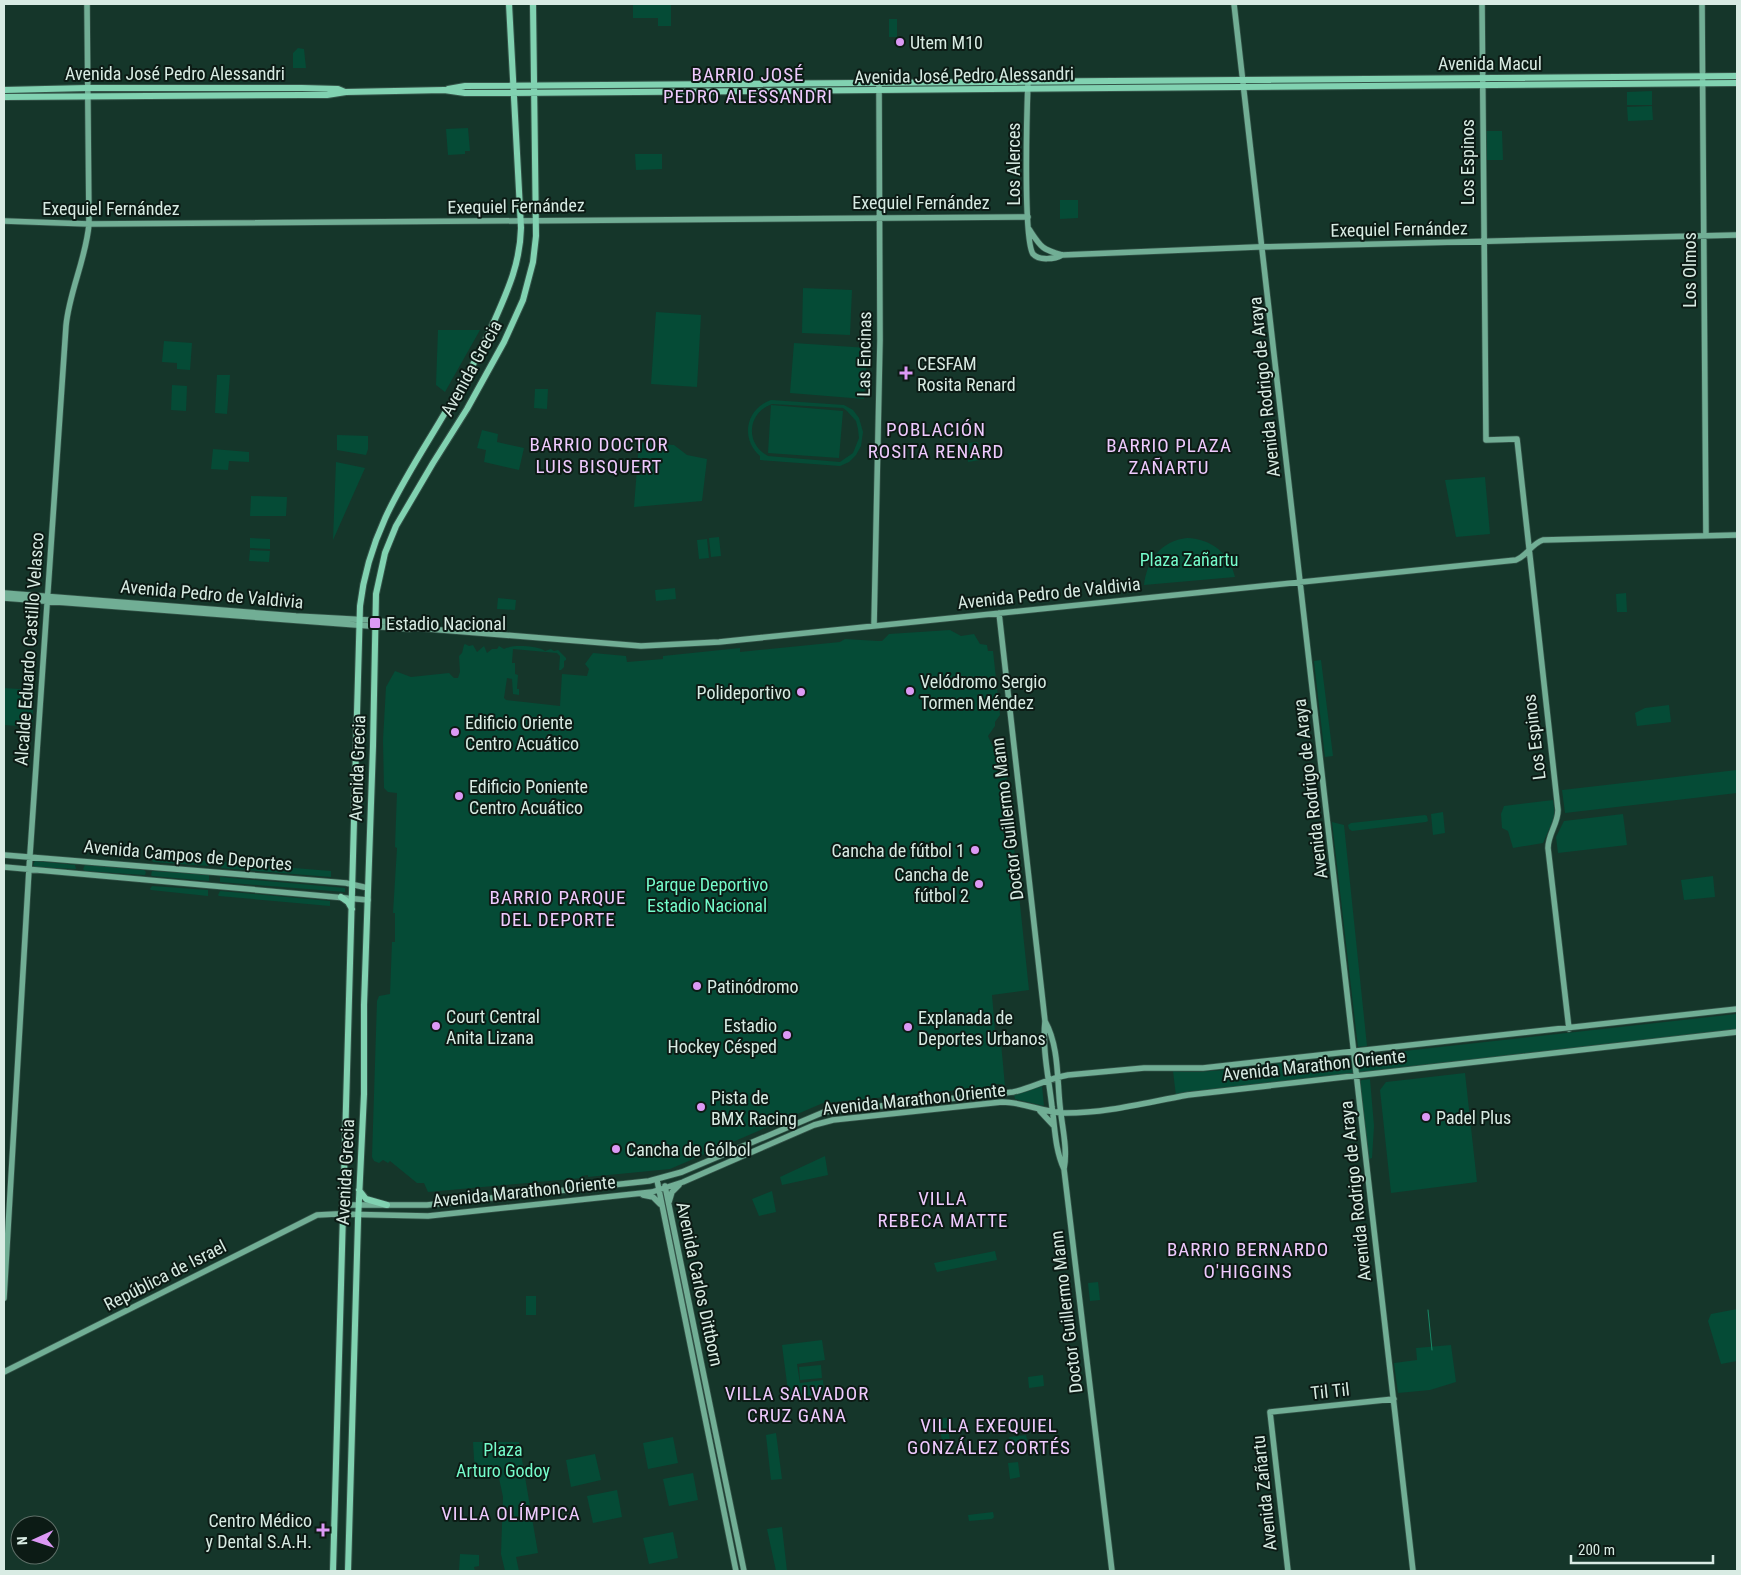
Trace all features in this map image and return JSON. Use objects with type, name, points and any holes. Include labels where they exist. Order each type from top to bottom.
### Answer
[{"type":"main road","name":"Alcalde Eduardo Castillo Velasco","points":[[4,1298],[8,1173],[66,322],[89,224],[87,4]]},
{"type":"main road","name":"Avenida Grecia","points":[[333,1571],[361,596],[367,567],[380,528],[401,486],[454,400],[487,337],[506,294],[518,258],[521,221],[509,4]]},
{"type":"main road","name":"Avenida Grecia","points":[[348,1571],[358,1215],[364,1094],[364,999],[373,746],[376,594],[385,553],[396,526],[433,463],[468,409],[504,342],[529,283],[535,255],[536,220],[533,4]]},
{"type":"main road","name":"Avenida Rodrigo de Araya","points":[[1234,4],[1413,1571]]},
{"type":"main road","name":"Los Espinos","points":[[1482,4],[1486,440],[1517,439],[1558,810],[1557,819],[1549,836],[1548,848],[1569,1028]]},
{"type":"main road","name":"Los Olmos","points":[[1702,4],[1706,536]]},
{"type":"main road","name":"Avenida Macul","points":[[1702,80],[1737,76]]},
{"type":"main road","name":"Avenida Macul","points":[[1244,83],[1702,80],[1737,83]]},
{"type":"main road","name":"Los Alerces","points":[[1028,82],[1028,217],[1030,245]]},
{"type":"main road","name":"Avenida José Pedro Alessandri","points":[[4,97],[310,95],[346,92],[444,90],[466,93],[535,89],[879,83],[1244,83]]},
{"type":"main road","name":"Las Encinas","points":[[874,626],[880,344],[879,83]]},
{"type":"main road","name":"Avenida José Pedro Alessandri","points":[[535,89],[1028,89],[1244,83]]},
{"type":"main road","name":"Avenida José Pedro Alessandri","points":[[4,90],[302,88],[338,89],[346,92]]},
{"type":"main road","name":"Exequiel Fernández","points":[[4,221],[89,224],[1028,217]]},
{"type":"main road","points":[[1029,229],[1044,249]]},
{"type":"main road","name":"Exequiel Fernández","points":[[1062,255],[1057,258],[1040,258],[1034,255],[1030,245],[1034,244],[1062,255],[1262,247],[1737,235]]},
{"type":"main road","name":"Avenida Pedro de Valdivia","points":[[4,598],[47,599],[375,624],[410,624],[416,628],[649,646],[719,642],[1516,560],[1522,558],[1537,543],[1543,540],[1737,535]]},
{"type":"main road","name":"Avenida Pedro de Valdivia","points":[[4,593],[47,599]]},
{"type":"main road","name":"Doctor Guillermo Mann","points":[[999,613],[1046,1021],[1045,1042],[1049,1080],[1058,1155],[1064,1169]]},
{"type":"main road","name":"Avenida Campos de Deportes","points":[[4,855],[352,884],[368,888]]},
{"type":"main road","name":"Avenida Campos de Deportes","points":[[4,867],[368,900]]},
{"type":"main road","points":[[341,897],[348,902],[352,909]]},
{"type":"main road","name":"Avenida Marathon Oriente","points":[[342,1206],[411,1206],[604,1187],[660,1179],[682,1172],[824,1112],[1012,1092],[1058,1077],[1136,1069],[1203,1068],[1737,1009]]},
{"type":"main road","name":"Doctor Guillermo Mann","points":[[1046,1021],[1052,1038],[1058,1077],[1065,1150],[1064,1169],[1112,1571]]},
{"type":"main road","name":"Avenida Marathon Oriente","points":[[342,1214],[428,1216],[639,1194],[683,1182],[830,1120],[1002,1102],[1053,1112],[1135,1106],[1188,1095],[1737,1032]]},
{"type":"main road","points":[[1049,1080],[1059,1096]]},
{"type":"main road","points":[[1036,1108],[1047,1116],[1055,1127]]},
{"type":"main road","points":[[766,1136],[770,1144]]},
{"type":"main road","name":"Avenida Carlos Dittborn","points":[[660,1179],[744,1571]]},
{"type":"main road","points":[[639,1194],[653,1197],[666,1207],[672,1192],[683,1182]]},
{"type":"main road","points":[[604,1187],[605,1198]]},
{"type":"main road","points":[[360,1190],[366,1199],[387,1205]]},
{"type":"main road","points":[[411,1206],[412,1217]]},
{"type":"main road","name":"Avenida Carlos Dittborn","points":[[666,1207],[736,1571]]},
{"type":"main road","name":"República de Israel","points":[[4,1372],[314,1216],[342,1214]]},
{"type":"main road","name":"Til Til","points":[[1270,1412],[1394,1399]]},
{"type":"main road","name":"Avenida Zañartu","points":[[1270,1412],[1288,1571]]},
{"type":"green space","points":[[633,4],[671,4],[671,26],[658,26],[658,18],[633,18]]},
{"type":"green space","points":[[889,19],[897,19],[897,37],[889,37]]},
{"type":"green space","points":[[298,48],[304,49],[306,68],[293,68],[293,53]]},
{"type":"green space","points":[[1652,91],[1652,105],[1627,105],[1627,92]]},
{"type":"green space","points":[[1652,106],[1653,120],[1628,121],[1627,107]]},
{"type":"green space","points":[[468,128],[470,151],[465,151],[465,154],[448,155],[446,129]]},
{"type":"green space","points":[[1482,131],[1502,131],[1503,160],[1482,160]]},
{"type":"green space","points":[[635,154],[662,154],[662,169],[636,170]]},
{"type":"green space","points":[[1060,200],[1078,200],[1078,218],[1060,219]]},
{"type":"green space","points":[[803,288],[852,290],[850,335],[802,333]]},
{"type":"green space","points":[[656,312],[701,315],[697,387],[651,384]]},
{"type":"green space","points":[[438,330],[480,330],[445,392],[436,385]]},
{"type":"green space","points":[[164,341],[192,343],[190,370],[177,369],[177,363],[162,362]]},
{"type":"green space","points":[[794,343],[868,348],[864,399],[790,393]]},
{"type":"green space","points":[[217,375],[230,375],[227,414],[215,413]]},
{"type":"green space","points":[[172,385],[187,386],[186,411],[171,410]]},
{"type":"green space","points":[[535,389],[548,389],[547,409],[534,408]]},
{"type":"green space","points":[[771,400],[844,405],[853,410],[859,418],[863,432],[861,446],[849,462],[840,466],[760,460],[760,456],[754,449],[748,433],[751,417],[763,404]],"holes":[[[772,404],[843,408],[856,421],[859,438],[853,453],[840,462],[768,456],[755,444],[752,429],[754,421],[764,408]]]},
{"type":"green space","points":[[771,405],[843,411],[839,458],[768,453]]},
{"type":"green space","points":[[482,430],[498,434],[497,442],[524,448],[519,470],[484,462],[486,450],[477,448]]},
{"type":"green space","points":[[337,435],[368,436],[366,455],[337,450]]},
{"type":"green space","points":[[978,442],[980,460],[968,462],[966,443]]},
{"type":"green space","points":[[639,443],[674,445],[687,455],[707,459],[702,501],[634,507]]},
{"type":"green space","points":[[213,449],[249,452],[249,462],[229,461],[228,470],[211,469]]},
{"type":"green space","points":[[336,462],[365,468],[333,540]]},
{"type":"green space","points":[[1485,477],[1490,534],[1456,537],[1445,480]]},
{"type":"green space","points":[[251,496],[287,497],[286,516],[250,516]]},
{"type":"green space","points":[[719,537],[721,556],[711,557],[709,538]]},
{"type":"green space","points":[[250,538],[270,539],[270,549],[250,548]]},
{"type":"green space","name":"Plaza Zañartu","points":[[1187,538],[1204,541],[1218,549],[1229,561],[1235,577],[1144,585],[1148,568],[1157,553],[1170,543]]},
{"type":"green space","points":[[707,539],[709,558],[699,559],[697,540]]},
{"type":"green space","points":[[250,550],[270,551],[269,562],[249,561]]},
{"type":"green space","points":[[675,588],[676,599],[656,601],[655,590]]},
{"type":"green space","points":[[1626,593],[1627,612],[1617,612],[1616,594]]},
{"type":"green space","points":[[498,598],[516,600],[515,610],[497,609]]},
{"type":"green space","name":"Parque Deportivo Estadio Nacional","points":[[950,630],[961,636],[974,634],[980,644],[987,645],[988,651],[993,651],[1000,715],[988,736],[1001,765],[1005,762],[1029,990],[992,995],[996,1043],[1001,1043],[1005,1086],[993,1084],[992,1087],[823,1103],[670,1169],[588,1177],[588,1175],[582,1176],[582,1178],[428,1192],[424,1183],[417,1183],[390,1161],[388,1163],[383,1160],[379,1163],[374,1161],[372,1157],[377,1001],[379,996],[390,994],[392,942],[395,942],[395,913],[393,913],[397,848],[395,847],[397,793],[388,792],[384,788],[383,740],[386,687],[395,671],[411,677],[449,673],[454,678],[458,678],[460,672],[459,656],[465,644],[473,645],[477,652],[484,646],[487,653],[492,649],[497,649],[499,646],[504,649],[525,646],[545,651],[551,649],[554,651],[558,650],[566,658],[564,667],[561,670],[559,670],[560,656],[557,653],[513,649],[512,663],[515,663],[515,674],[518,675],[517,689],[519,689],[519,695],[513,694],[512,679],[507,678],[504,698],[506,700],[560,706],[562,674],[587,676],[589,669],[585,664],[593,653],[626,656],[627,662],[663,659],[663,656],[740,648],[740,652],[840,642],[845,639],[882,641],[889,634]]},
{"type":"green space","points":[[1321,660],[1333,756],[1325,757],[1314,661]]},
{"type":"green space","points":[[4,688],[34,690],[32,727],[4,725]]},
{"type":"green space","points":[[1669,705],[1671,722],[1637,726],[1635,713],[1645,708]]},
{"type":"green space","points":[[1737,770],[1737,793],[1565,813],[1562,790]]},
{"type":"green space","points":[[1553,800],[1555,816],[1543,843],[1513,848],[1508,831],[1502,828],[1501,814],[1504,806]]},
{"type":"green space","points":[[1443,812],[1445,833],[1433,835],[1431,814]]},
{"type":"green space","points":[[1623,814],[1627,845],[1558,853],[1556,837],[1564,821]]},
{"type":"green space","points":[[1425,815],[1428,821],[1426,822],[1352,831],[1348,825],[1351,823]]},
{"type":"green space","points":[[1332,822],[1344,825],[1367,1046],[1358,1047]]},
{"type":"green space","points":[[152,857],[209,861],[209,866],[153,862]]},
{"type":"green space","points":[[35,861],[75,865],[76,869],[35,867],[33,865]]},
{"type":"green space","points":[[222,862],[331,871],[331,877],[221,868]]},
{"type":"green space","points":[[85,865],[144,870],[146,872],[145,875],[85,871],[83,869]]},
{"type":"green space","points":[[152,871],[209,875],[209,881],[152,876]]},
{"type":"green space","points":[[1713,876],[1715,897],[1684,900],[1681,880]]},
{"type":"green space","points":[[220,877],[345,888],[345,892],[220,882]]},
{"type":"green space","points":[[152,886],[208,890],[208,896],[151,890]]},
{"type":"green space","points":[[220,891],[330,901],[330,906],[219,896]]},
{"type":"green space","points":[[1737,1014],[1737,1031],[1176,1096],[1173,1071],[1226,1070]]},
{"type":"green space","name":"Padel Plus","points":[[1465,1073],[1477,1182],[1391,1193],[1380,1090],[1386,1082]]},
{"type":"green space","points":[[1370,1079],[1374,1126],[1372,1158],[1369,1159],[1360,1081]]},
{"type":"green space","points":[[1042,1086],[1044,1106],[1015,1099],[1014,1094]]},
{"type":"green space","points":[[825,1156],[828,1175],[782,1185],[780,1177]]},
{"type":"green space","points":[[772,1191],[776,1212],[759,1216],[752,1199]]},
{"type":"green space","points":[[995,1251],[997,1260],[937,1272],[934,1263]]},
{"type":"green space","points":[[1098,1282],[1100,1300],[1090,1301],[1088,1283]]},
{"type":"green space","points":[[526,1296],[536,1296],[536,1315],[526,1315]]},
{"type":"green space","points":[[1737,1309],[1737,1361],[1721,1364],[1708,1321],[1711,1314]]},
{"type":"green space","points":[[822,1340],[825,1360],[797,1364],[801,1390],[800,1383],[823,1380],[824,1393],[789,1399],[782,1345]]},
{"type":"green space","points":[[1451,1345],[1456,1382],[1430,1390],[1398,1393],[1394,1363],[1417,1360],[1416,1348]]},
{"type":"green space","points":[[821,1365],[822,1378],[800,1380],[799,1367]]},
{"type":"green space","points":[[1043,1375],[1044,1386],[1029,1388],[1028,1377]]},
{"type":"green space","points":[[947,1418],[950,1442],[942,1443],[939,1419]]},
{"type":"green space","points":[[776,1433],[782,1479],[771,1480],[766,1435]]},
{"type":"green space","points":[[1026,1435],[1028,1444],[1010,1446],[1009,1437]]},
{"type":"green space","points":[[673,1437],[678,1463],[648,1469],[643,1443]]},
{"type":"green space","name":"Plaza Arturo Godoy","points":[[473,1442],[519,1442],[538,1553],[516,1557],[519,1571],[505,1571],[501,1554],[503,1497],[499,1478],[475,1475]]},
{"type":"green space","points":[[595,1454],[601,1480],[571,1487],[566,1460]]},
{"type":"green space","points":[[1018,1462],[1020,1477],[1010,1479],[1008,1463]]},
{"type":"green space","points":[[693,1473],[698,1500],[669,1506],[663,1479]]},
{"type":"green space","points":[[617,1490],[622,1517],[593,1523],[587,1496]]},
{"type":"green space","points":[[993,1512],[994,1517],[992,1519],[969,1521],[968,1515]]},
{"type":"green space","points":[[782,1527],[787,1571],[776,1571],[767,1529]]},
{"type":"green space","points":[[673,1532],[678,1558],[649,1564],[643,1538]]},
{"type":"green space","points":[[460,1554],[479,1555],[479,1566],[474,1567],[475,1571],[459,1571]]},
{"type":"waterway","points":[[1428,1310],[1432,1350]]},
{"type":"place","name":"Utem M10","points":[[900,42]]},
{"type":"place","name":"CESFAM Rosita Renard","points":[[906,373]]},
{"type":"place","name":"Estadio Nacional","points":[[375,623]]},
{"type":"place","name":"Velódromo Sergio Tormen Méndez","points":[[910,691]]},
{"type":"place","name":"Polideportivo","points":[[801,692]]},
{"type":"place","name":"Edificio Oriente Centro Acuático","points":[[455,732]]},
{"type":"place","name":"Edificio Poniente Centro Acuático","points":[[459,796]]},
{"type":"place","name":"Cancha de fútbol 1","points":[[975,850]]},
{"type":"place","name":"Cancha de fútbol 2","points":[[979,884]]},
{"type":"place","name":"Patinódromo","points":[[697,986]]},
{"type":"place","name":"Court Central Anita Lizana","points":[[436,1026]]},
{"type":"place","name":"Explanada de Deportes Urbanos","points":[[908,1027]]},
{"type":"place","name":"Estadio Hockey Césped","points":[[787,1035]]},
{"type":"place","name":"Pista de BMX Racing","points":[[701,1107]]},
{"type":"place","name":"Padel Plus","points":[[1426,1117]]},
{"type":"place","name":"Cancha de Gólbol","points":[[616,1149]]},
{"type":"place","name":"Centro Médico y Dental S.A.H.","points":[[323,1530]]},
{"type":"district","name":"BARRIO JOSÉ PEDRO ALESSANDRI","points":[[748,85]]},
{"type":"district","name":"POBLACIÓN ROSITA RENARD","points":[[936,440]]},
{"type":"district","name":"BARRIO DOCTOR LUIS BISQUERT","points":[[599,455]]},
{"type":"district","name":"BARRIO PLAZA ZAÑARTU","points":[[1169,456]]},
{"type":"district","name":"BARRIO PARQUE DEL DEPORTE","points":[[558,908]]},
{"type":"district","name":"VILLA REBECA MATTE","points":[[943,1209]]},
{"type":"district","name":"BARRIO BERNARDO O'HIGGINS","points":[[1248,1260]]},
{"type":"district","name":"VILLA SALVADOR CRUZ GANA","points":[[797,1404]]},
{"type":"district","name":"VILLA EXEQUIEL GONZÁLEZ CORTÉS","points":[[989,1436]]},
{"type":"district","name":"VILLA OLÍMPICA","points":[[511,1513]]}]
